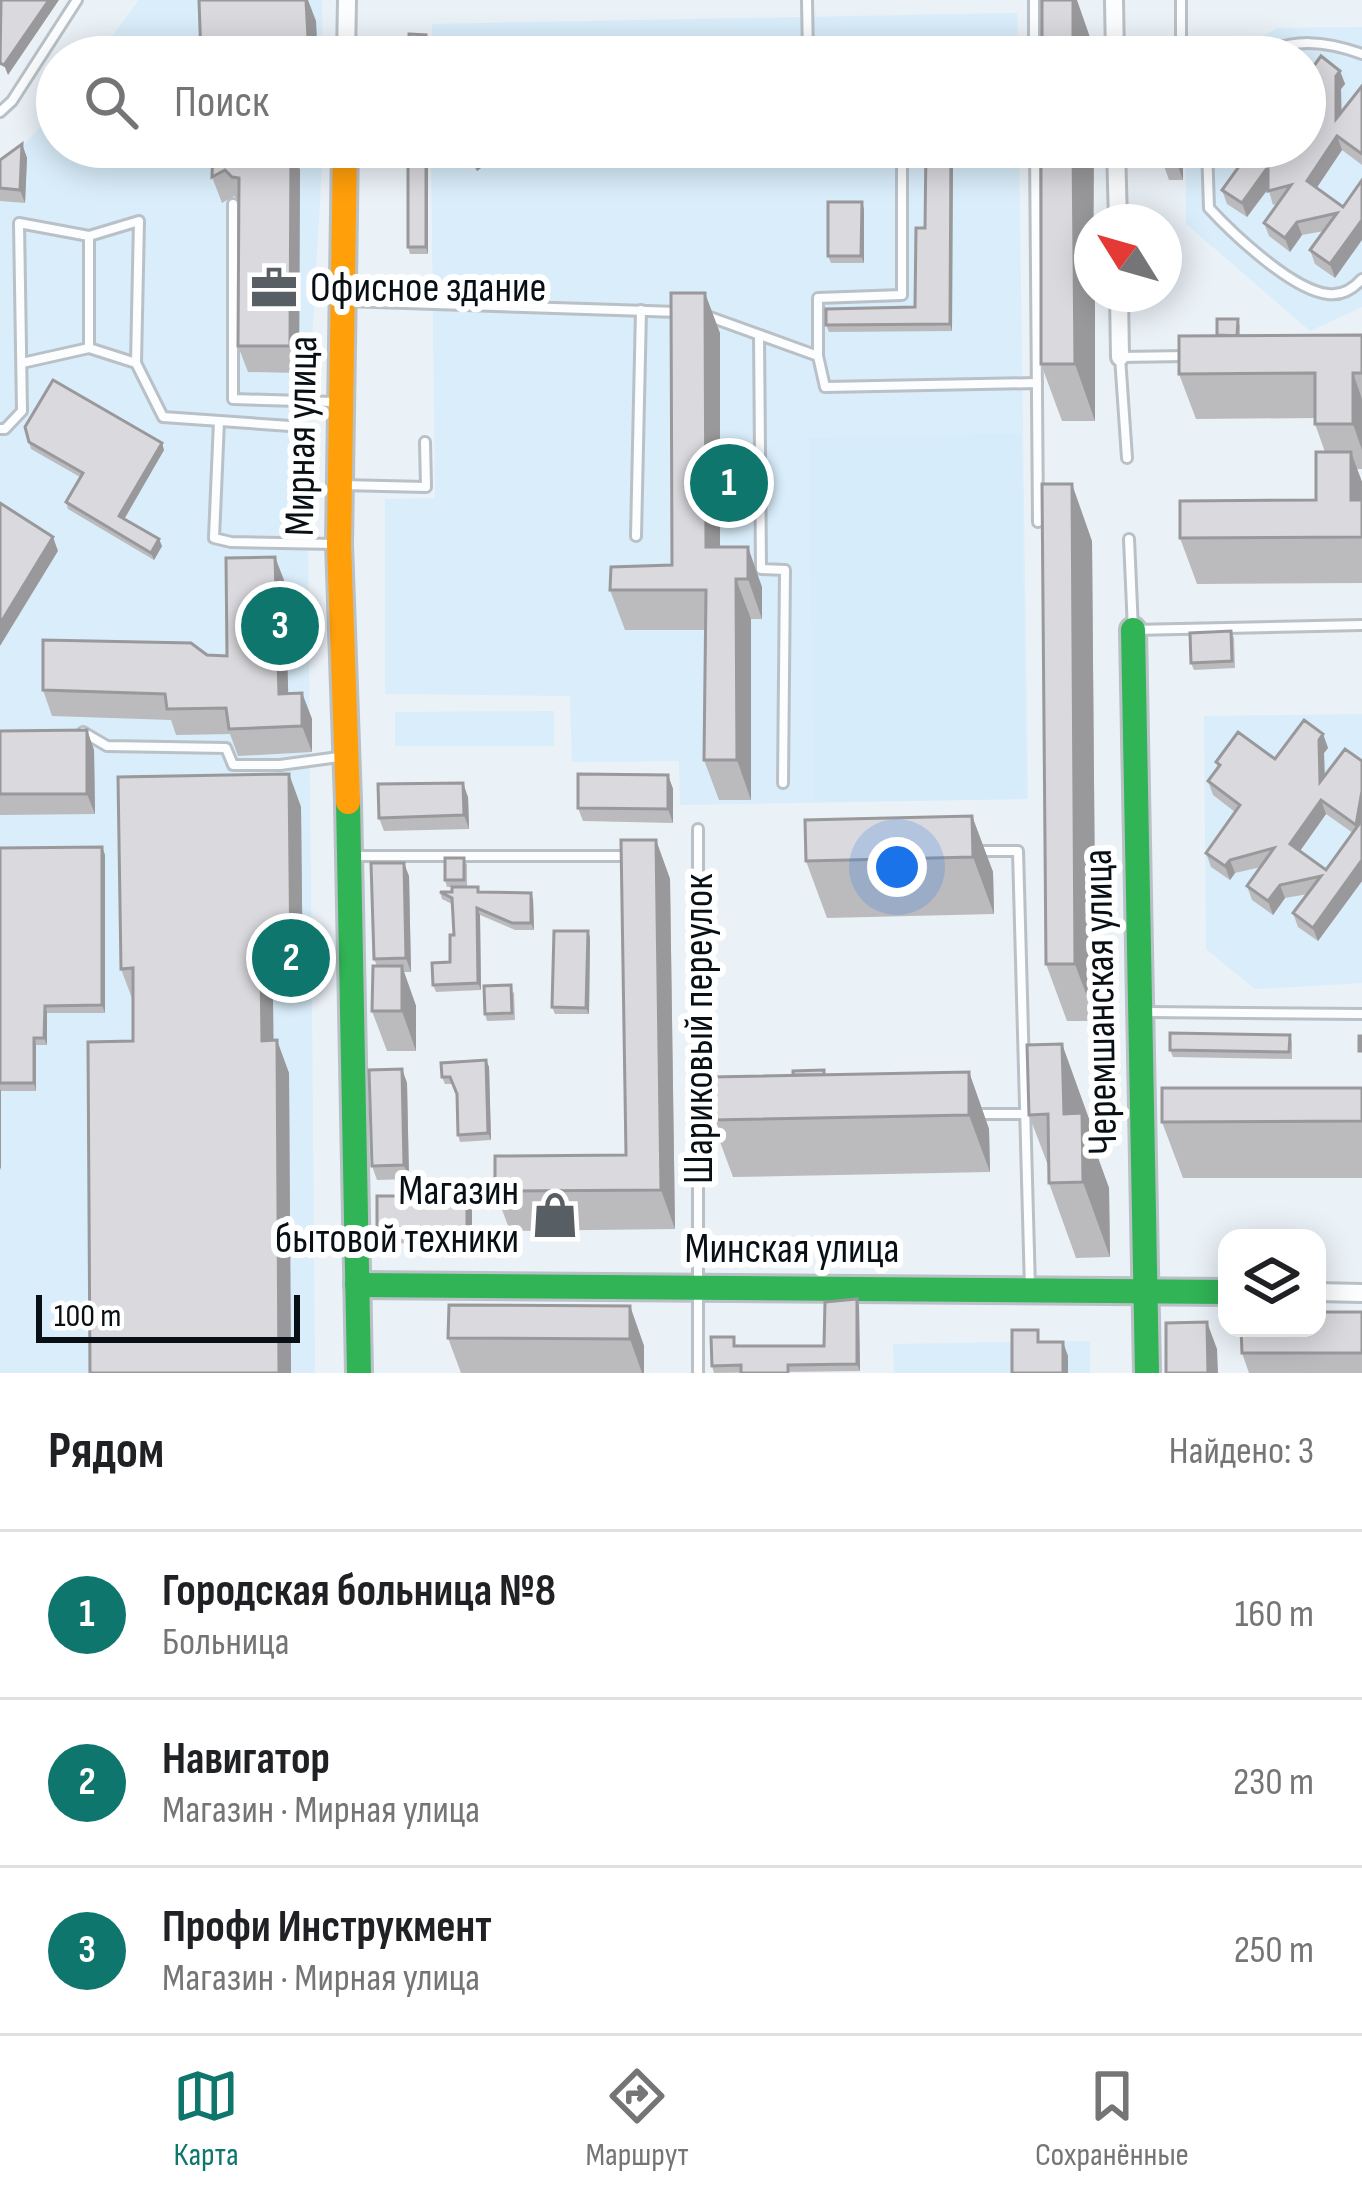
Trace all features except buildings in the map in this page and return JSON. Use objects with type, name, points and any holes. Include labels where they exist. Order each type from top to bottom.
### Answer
[{"type":"street","points":[[346,36],[347,0]]},
{"type":"street","points":[[1114,0],[1114,36]]},
{"type":"street","name":"Мирная улица","points":[[345,168],[339,544],[359,1373]]},
{"type":"street","points":[[1117,168],[1118,204]]},
{"type":"street","points":[[1119,312],[1120,357]]},
{"type":"street","name":"Черемшанская улица","points":[[1132,630],[1140,1012],[1153,1106],[1147,1373]]},
{"type":"street","name":"Минская улица","points":[[357,1285],[1218,1292]]},
{"type":"street","points":[[1326,1292],[1362,1293]]},
{"type":"lane","points":[[54,36],[77,0]]},
{"type":"lane","points":[[807,0],[808,36]]},
{"type":"lane","points":[[1034,0],[1034,36]]},
{"type":"lane","points":[[1181,0],[1181,36]]},
{"type":"lane","points":[[1326,43],[1362,54]]},
{"type":"lane","points":[[0,112],[36,64]]},
{"type":"lane","points":[[902,168],[902,295],[818,298],[818,356],[825,387],[1037,383]]},
{"type":"lane","points":[[1035,168],[1038,522]]},
{"type":"lane","points":[[1207,168],[1208,208],[1232,233],[1302,283],[1328,294],[1352,290],[1362,279]]},
{"type":"lane","points":[[233,203],[233,399],[341,402]]},
{"type":"lane","points":[[0,429],[22,411],[19,223],[89,236],[139,221],[136,362],[163,416],[290,426]]},
{"type":"lane","points":[[88,348],[89,236]]},
{"type":"lane","points":[[343,301],[695,312],[818,356]]},
{"type":"lane","points":[[636,536],[640,310]]},
{"type":"lane","points":[[759,335],[761,569],[785,570],[784,783]]},
{"type":"lane","points":[[22,363],[88,348],[136,362]]},
{"type":"lane","points":[[1127,458],[1120,357],[1208,356]]},
{"type":"lane","points":[[219,421],[214,538],[339,544]]},
{"type":"lane","points":[[340,485],[426,487],[425,442]]},
{"type":"lane","points":[[1129,539],[1132,630],[1362,625]]},
{"type":"lane","points":[[66,731],[88,731],[107,746],[226,748],[233,765],[280,765],[347,755]]},
{"type":"lane","name":"Шариковый переулок","points":[[698,829],[698,1373]]},
{"type":"lane","points":[[974,851],[1018,850],[1030,1290]]},
{"type":"lane","points":[[349,856],[623,856]]},
{"type":"lane","points":[[1140,1012],[1362,1014]]},
{"type":"lane","points":[[953,1115],[1023,1114]]},
{"type":"lane","points":[[698,1119],[721,1118]]},
{"type":"shaded area","points":[[139,0],[322,0],[323,36],[112,36]]},
{"type":"shaded area","points":[[1017,13],[1018,36],[432,36],[432,24]]},
{"type":"shaded area","points":[[1362,27],[1362,307],[1310,331],[1186,224],[1186,168],[1326,168],[1326,36],[1263,36],[1277,28]]},
{"type":"shaded area","points":[[36,132],[36,168],[322,168],[307,427],[315,1373],[0,1373],[0,172]]},
{"type":"shaded area","points":[[431,168],[1019,168],[1028,799],[680,805],[679,761],[572,762],[570,696],[385,694],[385,499],[435,498]]},
{"type":"shaded area","points":[[1021,434],[1026,799],[814,802],[809,438]]},
{"type":"shaded area","points":[[554,711],[554,746],[395,746],[395,712]]},
{"type":"shaded area","points":[[1362,714],[1362,983],[1255,989],[1206,949],[1204,716]]},
{"type":"shaded area","points":[[1090,1341],[1090,1373],[894,1373],[893,1344]]},
{"type":"traffic: fast","points":[[1133,630],[1147,1373]]},
{"type":"traffic: fast","points":[[348,802],[359,1373]]},
{"type":"traffic: fast","points":[[357,1285],[1218,1292]]},
{"type":"traffic: slow","points":[[345,168],[339,544],[348,802]]},
{"type":"place","name":"Офисное здание","points":[[274,288]]},
{"type":"place","name":"Городская больница №8","points":[[729,483]]},
{"type":"place","name":"Профи Инструкмент","points":[[280,626]]},
{"type":"place","name":"Навигатор","points":[[291,958]]},
{"type":"place","name":"Магазин бытовой техники","points":[[555,1215]]}]
